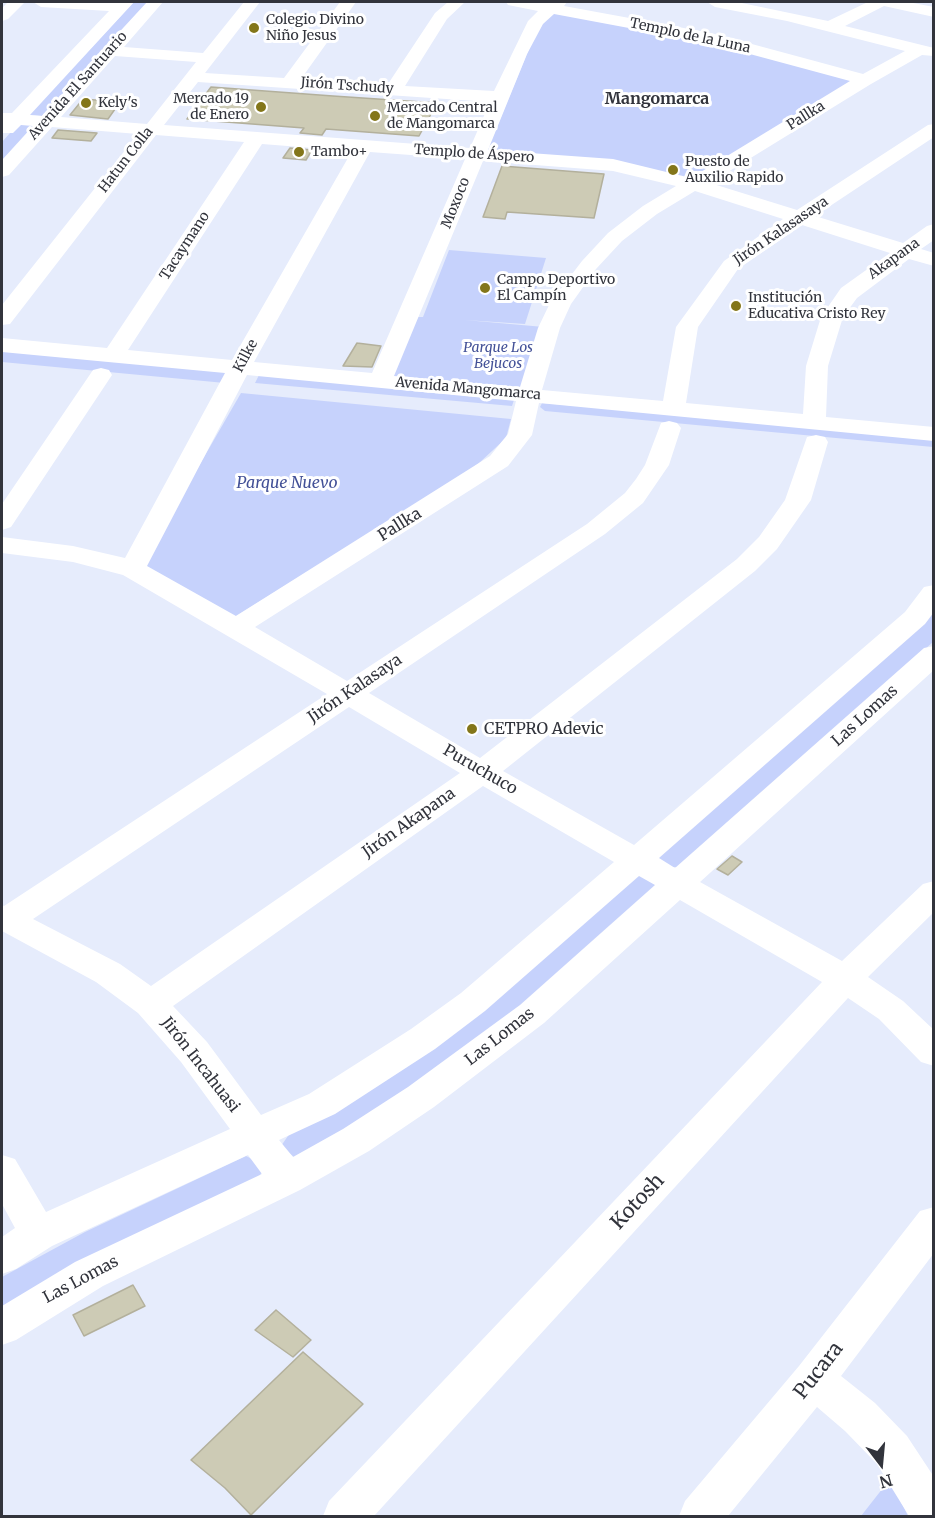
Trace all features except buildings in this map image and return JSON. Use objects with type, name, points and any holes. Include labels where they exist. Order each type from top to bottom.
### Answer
[{"type":"street","points":[[2,16],[17,2]]},
{"type":"street","points":[[41,2],[123,4]]},
{"type":"street","name":"Avenida El Santuario","points":[[2,171],[155,2]]},
{"type":"street","name":"Hatun Colla","points":[[2,319],[252,2]]},
{"type":"street","points":[[290,82],[348,2]]},
{"type":"street","points":[[393,90],[441,16],[457,2]]},
{"type":"street","name":"Templo de la Luna","points":[[514,2],[555,5],[711,38],[865,80]]},
{"type":"street","points":[[715,2],[829,27],[926,52]]},
{"type":"street","points":[[829,27],[879,2]]},
{"type":"street","points":[[889,2],[933,12]]},
{"type":"street","name":"Avenida El Santuario","points":[[2,135],[9,118],[123,4]]},
{"type":"street","name":"Moxoco","points":[[381,380],[499,97],[533,26],[555,5]]},
{"type":"street","points":[[111,51],[209,58]]},
{"type":"street","name":"Pallka","points":[[237,627],[499,461],[520,435],[549,328],[561,303],[589,265],[615,237],[650,210],[865,80],[926,52]]},
{"type":"street","name":"Jirón Tschudy","points":[[194,77],[499,97]]},
{"type":"street","name":"Templo de Áspero","points":[[9,118],[613,165],[693,184],[933,260]]},
{"type":"street","name":"Jirón Kalasasaya","points":[[671,418],[687,327],[731,265],[762,241],[933,129]]},
{"type":"street","name":"Tacaymano","points":[[2,522],[257,137]]},
{"type":"street","name":"Kilke","points":[[132,570],[260,329],[364,146]]},
{"type":"street","name":"Akapana","points":[[815,432],[817,366],[832,317],[849,293],[933,230]]},
{"type":"street","name":"Avenida Mangomarca","points":[[2,345],[107,365],[815,432],[933,452]]},
{"type":"street","name":"Avenida Mangomarca","points":[[2,366],[107,365]]},
{"type":"street","name":"Avenida Mangomarca","points":[[235,377],[381,380],[527,404]]},
{"type":"street","name":"Jirón Kalasaya","points":[[4,918],[596,529],[626,505],[647,482],[657,465],[671,418]]},
{"type":"street","name":"Avenida Mangomarca","points":[[815,432],[933,434]]},
{"type":"street","name":"Jirón Akapana","points":[[150,1004],[482,772],[746,565],[768,543],[798,500],[815,432]]},
{"type":"street","name":"Puruchuco","points":[[2,545],[73,554],[132,570],[237,627],[482,772],[678,882],[845,980],[891,1010],[933,1052]]},
{"type":"street","points":[[2,1257],[38,1234],[322,1104],[378,1071],[423,1039],[473,1002],[879,650],[915,618],[933,593]]},
{"type":"street","name":"Las Lomas","points":[[2,1327],[89,1274],[287,1179],[356,1140],[482,1053],[532,1014],[933,654]]},
{"type":"street","name":"Kotosh","points":[[345,1516],[845,980],[933,892]]},
{"type":"street","name":"Jirón Incahuasi","points":[[4,918],[108,973],[150,1004],[194,1052],[287,1179]]},
{"type":"street","points":[[2,1170],[38,1234]]},
{"type":"street","name":"Pucara","points":[[701,1516],[814,1379],[933,1223]]},
{"type":"street","points":[[814,1379],[860,1417],[892,1450],[933,1516]]},
{"type":"green space","points":[[134,2],[148,2],[45,116],[28,115]]},
{"type":"green space","points":[[552,11],[659,29],[859,80],[695,181],[487,151],[539,25]]},
{"type":"green space","points":[[25,123],[38,127],[2,166],[2,142],[18,124]]},
{"type":"green space","name":"Parque Los Bejucos","points":[[449,250],[546,258],[525,324],[465,320],[544,327],[522,388],[394,378],[389,374],[417,317],[423,317]]},
{"type":"green space","points":[[2,351],[233,373],[225,383],[2,362]]},
{"type":"green space","points":[[260,373],[515,397],[512,406],[255,383]]},
{"type":"green space","name":"Parque Nuevo","points":[[241,393],[511,419],[506,438],[478,464],[447,486],[231,619],[140,568]]},
{"type":"green space","points":[[542,403],[933,436],[933,447],[545,411],[540,407]]},
{"type":"green space","points":[[933,605],[933,642],[681,867],[669,867],[658,861],[656,854]]},
{"type":"green space","points":[[642,874],[657,882],[656,892],[521,1009],[414,1092],[295,1158],[281,1146],[290,1133],[631,876]]},
{"type":"green space","points":[[246,1156],[254,1160],[262,1172],[256,1182],[38,1289],[2,1313],[2,1277],[85,1232]]},
{"type":"green space","points":[[890,1479],[908,1516],[861,1516]]},
{"type":"place","name":"Colegio Divino Niño Jesus","points":[[254,28]]},
{"type":"place","name":"Kely's","points":[[86,103]]},
{"type":"place","name":"Mercado 19 de Enero","points":[[261,107]]},
{"type":"place","name":"Mercado Central de Mangomarca","points":[[375,116]]},
{"type":"place","name":"Tambo+","points":[[299,152]]},
{"type":"place","name":"Puesto de Auxilio Rapido","points":[[673,170]]},
{"type":"place","name":"Campo Deportivo El Campín","points":[[485,288]]},
{"type":"place","name":"Institución Educativa Cristo Rey","points":[[736,306]]},
{"type":"place","name":"CETPRO Adevic","points":[[472,729]]},
{"type":"district","name":"Mangomarca","points":[[657,99]]}]
